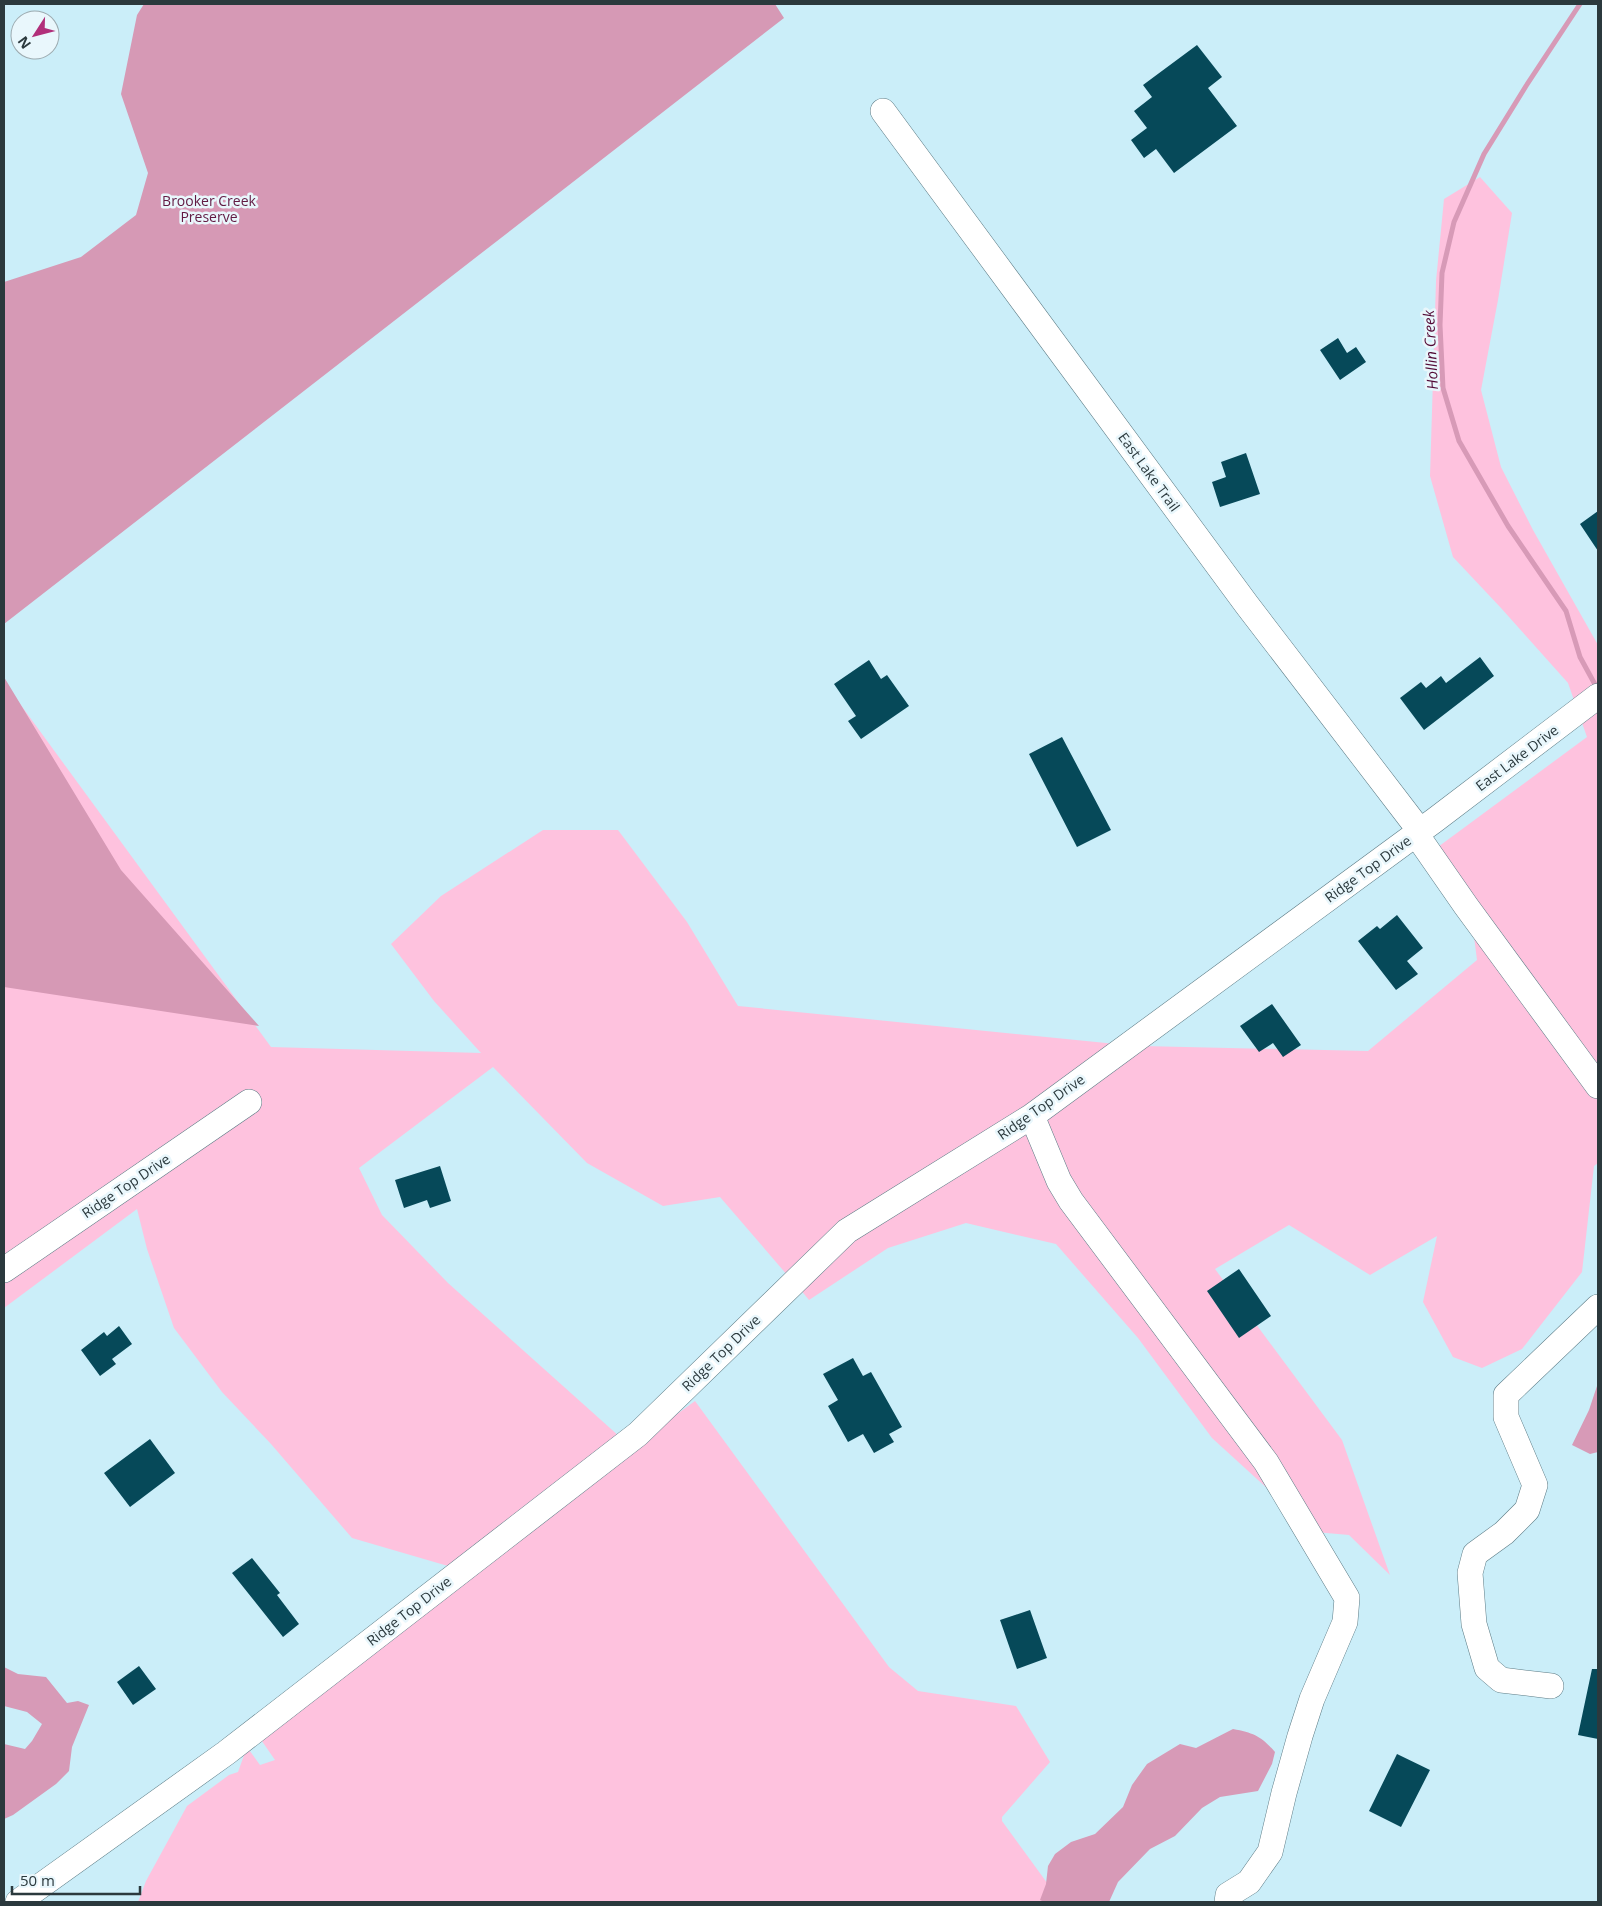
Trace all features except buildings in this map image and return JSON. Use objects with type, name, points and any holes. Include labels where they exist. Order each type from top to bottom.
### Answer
[{"type":"street","name":"East Lake Trail","points":[[883,111],[1247,605],[1424,828],[1466,906],[1598,1086]]},
{"type":"street","name":"East Lake Drive","points":[[1424,828],[1597,697]]},
{"type":"street","name":"Ridge Top Drive","points":[[18,1902],[226,1753],[638,1434],[847,1231],[1032,1116],[1424,828]]},
{"type":"street","name":"Ridge Top Drive","points":[[4,1270],[249,1102]]},
{"type":"street","points":[[1032,1116],[1059,1181],[1071,1201],[1266,1462],[1347,1598],[1345,1622],[1312,1699],[1284,1793],[1270,1852],[1249,1882],[1228,1895],[1227,1902]]},
{"type":"street","points":[[1551,1686],[1501,1680],[1487,1668],[1474,1624],[1470,1574],[1475,1554],[1504,1533],[1527,1510],[1535,1485],[1506,1417],[1506,1395],[1598,1307]]},
{"type":"shaded area","points":[[1480,177],[1512,213],[1481,390],[1501,467],[1533,530],[1598,645],[1598,685],[1575,703],[1568,683],[1453,557],[1430,476],[1436,281],[1444,199]]},
{"type":"shaded area","points":[[4,682],[271,1047],[481,1053],[434,1001],[391,944],[441,896],[543,830],[618,830],[687,922],[738,1006],[1116,1044],[788,1276],[720,1197],[663,1206],[587,1163],[493,1067],[359,1168],[382,1215],[448,1283],[620,1437],[448,1566],[352,1538],[271,1444],[222,1392],[174,1328],[147,1249],[137,1209],[4,1308]]},
{"type":"shaded area","points":[[1598,707],[1598,1163],[1594,1166],[1582,1272],[1522,1349],[1482,1368],[1453,1357],[1423,1302],[1437,1236],[1370,1275],[1289,1225],[1215,1269],[1342,1440],[1390,1575],[1349,1535],[1315,1532],[1212,1438],[1138,1338],[1056,1244],[966,1223],[888,1248],[809,1300],[800,1289],[853,1238],[1142,1046],[1368,1051],[1477,960],[1472,921],[1423,858],[1587,737],[1581,720]]},
{"type":"shaded area","points":[[1598,1383],[1598,1452],[1590,1454],[1572,1445],[1589,1410]]},
{"type":"shaded area","points":[[695,1401],[889,1667],[918,1691],[1016,1706],[1050,1762],[1002,1817],[1002,1821],[1061,1902],[138,1902],[146,1881],[187,1806],[229,1775],[238,1772],[247,1747],[260,1765],[275,1760],[251,1725]]},
{"type":"shaded area","points":[[4,1667],[18,1674],[46,1677],[67,1703],[78,1701],[89,1705],[72,1747],[69,1771],[56,1784],[13,1815],[4,1819],[4,1744],[25,1749],[42,1724],[27,1712],[4,1706]]},
{"type":"shaded area","points":[[1233,1729],[1257,1736],[1275,1752],[1272,1764],[1258,1791],[1220,1797],[1202,1808],[1175,1836],[1150,1849],[1118,1882],[1109,1902],[1044,1902],[1040,1900],[1046,1884],[1048,1866],[1055,1854],[1071,1842],[1095,1834],[1123,1807],[1132,1785],[1147,1764],[1180,1744],[1196,1748]]},
{"type":"green space","name":"Brooker Creek Preserve","points":[[144,4],[775,4],[784,18],[4,624],[4,282],[81,257],[136,215],[148,173],[121,94],[137,15]]},
{"type":"green space","points":[[4,677],[121,870],[259,1026],[4,987]]},
{"type":"waterway","name":"Hollin Creek","points":[[1580,4],[1484,154],[1454,222],[1442,273],[1440,325],[1443,388],[1459,441],[1508,526],[1566,611],[1580,657],[1598,690]]}]
